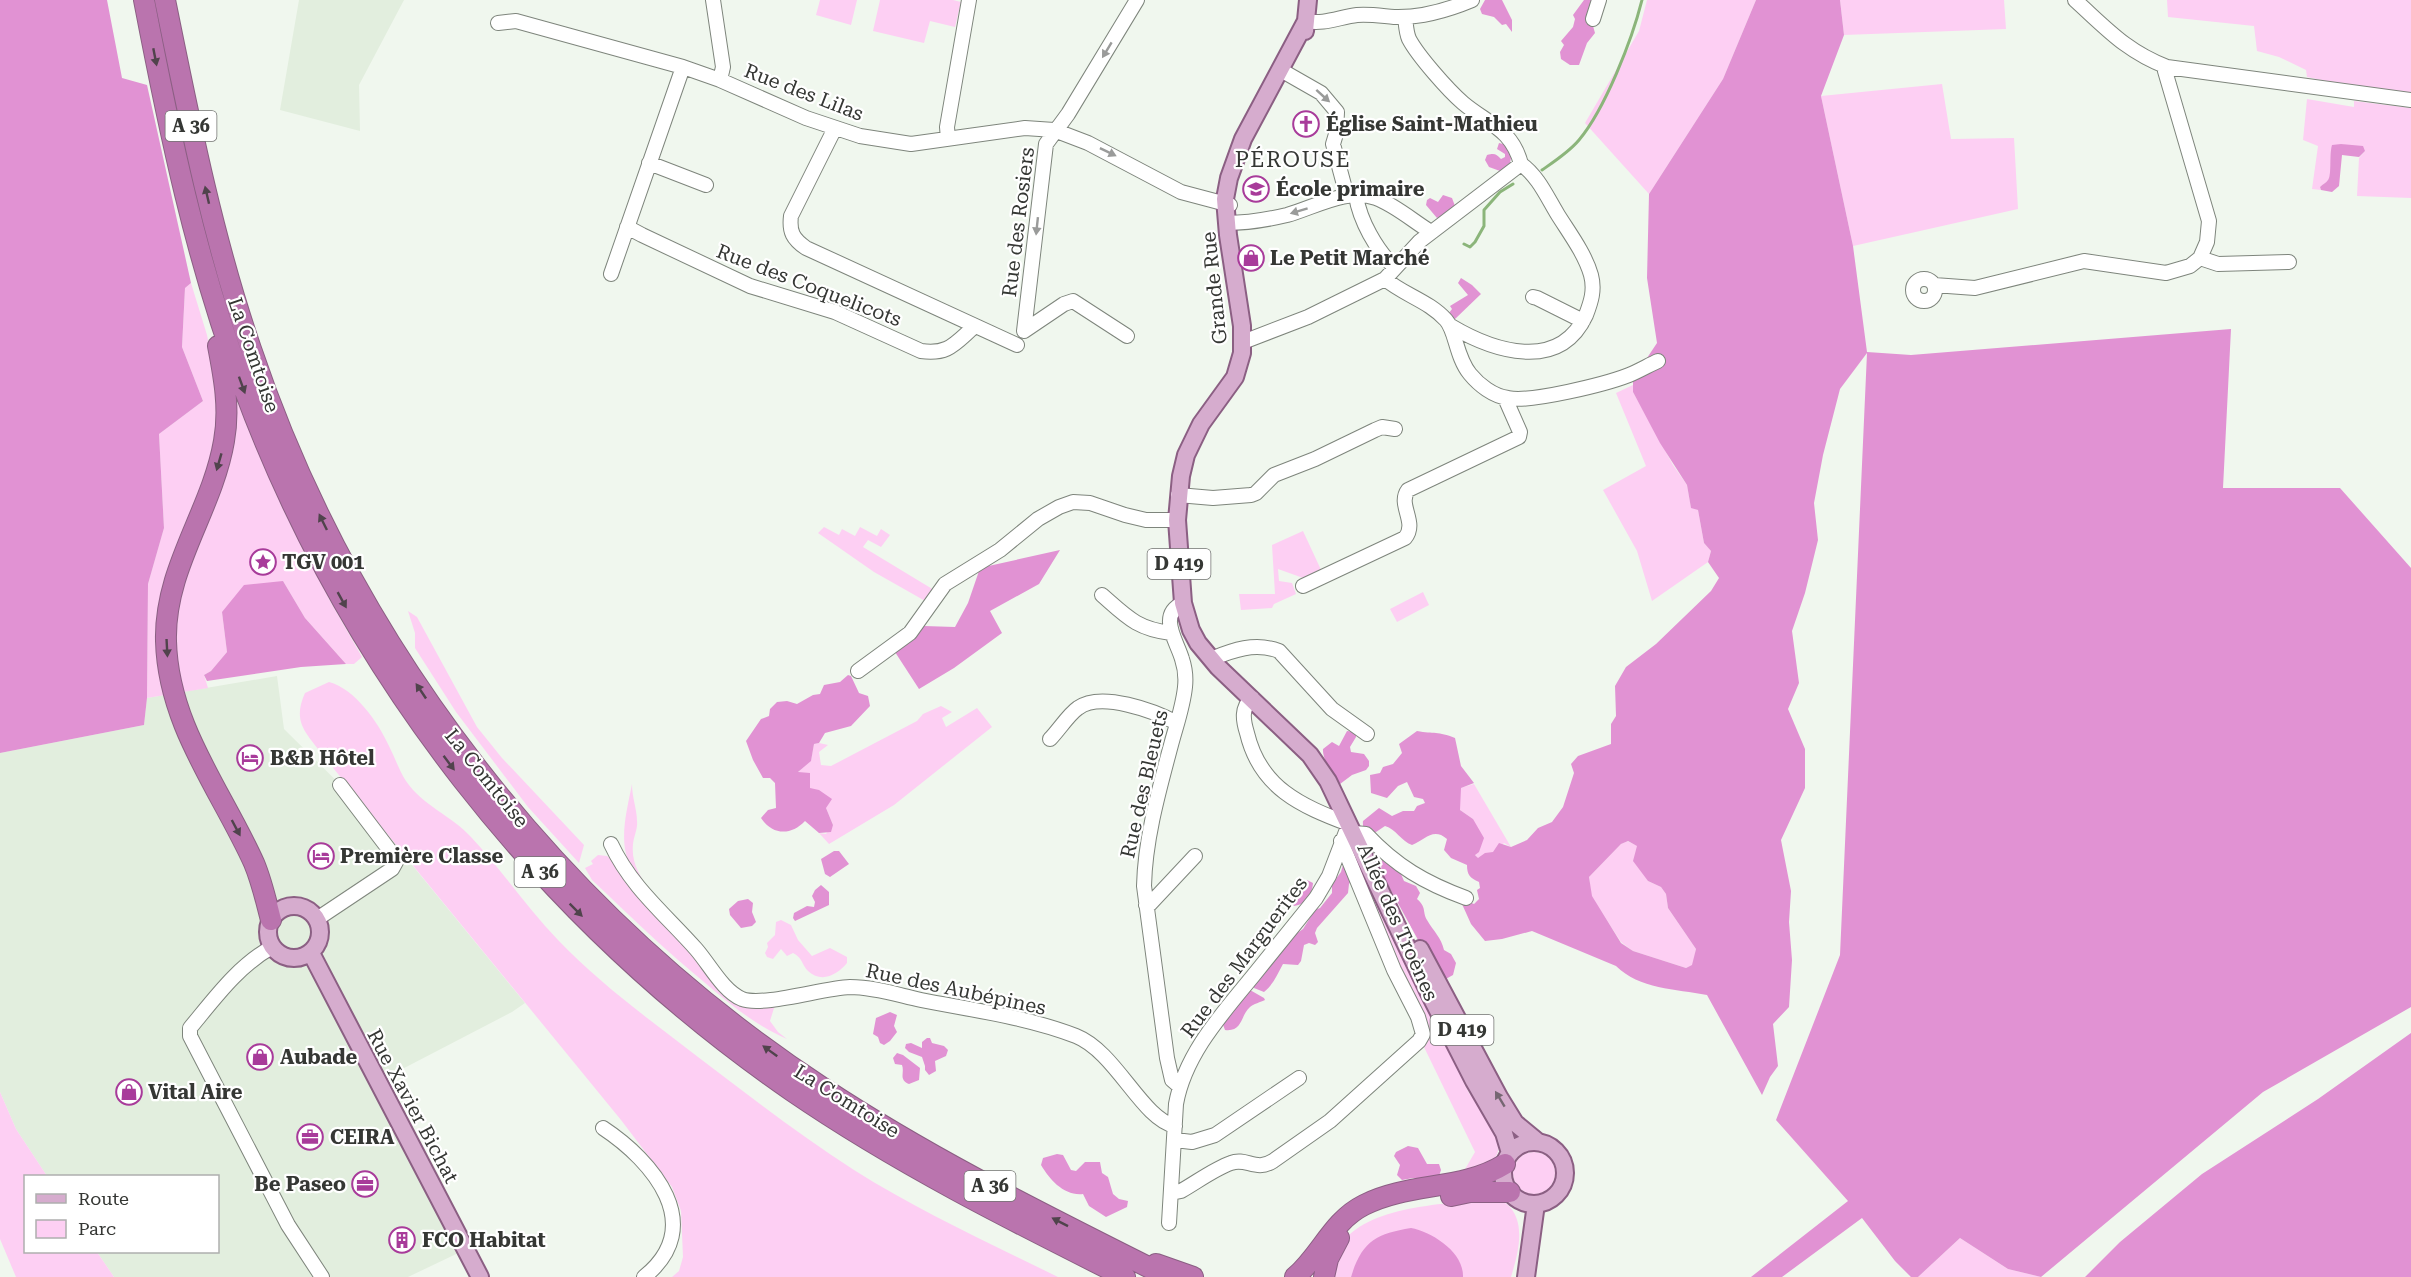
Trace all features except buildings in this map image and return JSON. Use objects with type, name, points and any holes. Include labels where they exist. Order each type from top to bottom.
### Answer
[{"type":"highway","name":"La Comtoise","points":[[144,0],[168,119],[199,249],[231,352],[257,423],[290,500],[327,573],[376,656],[429,735],[477,798],[530,861],[586,920],[659,988],[732,1047],[792,1091],[857,1133],[924,1172],[1125,1277]]},
{"type":"highway","name":"La Comtoise","points":[[165,0],[214,225],[250,348],[278,423],[308,492],[355,583],[423,695],[467,755],[514,813],[576,883],[657,961],[745,1033],[823,1088],[920,1148],[1168,1277]]},
{"type":"highway","points":[[199,249],[223,373],[226,431],[218,468],[181,557],[172,585],[166,626],[167,654],[171,687],[182,722],[254,863],[271,920]]},
{"type":"highway","points":[[1295,1277],[1308,1264],[1335,1228],[1363,1205],[1386,1196],[1476,1178],[1508,1159]]},
{"type":"highway","points":[[1324,1277],[1328,1259],[1339,1238],[1359,1220],[1371,1213],[1470,1192],[1510,1192]]},
{"type":"highway","points":[[1113,1249],[1193,1277]]},
{"type":"main road","name":"Grande Rue","points":[[1308,0],[1306,21],[1243,139],[1229,178],[1228,210],[1243,342],[1235,377],[1201,424],[1186,455],[1178,495],[1177,520],[1183,603],[1191,630],[1211,659],[1310,755],[1328,781],[1348,832],[1395,912]]},
{"type":"main road","points":[[1228,210],[1250,144],[1305,34],[1306,21]]},
{"type":"main road","points":[[294,906],[303,907],[317,919],[320,937],[317,946],[303,958],[286,957],[272,946],[268,933],[271,920],[277,913],[294,906]]},
{"type":"main road","name":"D 419","points":[[1395,912],[1441,987],[1515,1123],[1538,1142]]},
{"type":"main road","name":"D 419","points":[[1395,912],[1430,993],[1474,1081],[1504,1133],[1508,1159]]},
{"type":"main road","name":"Rue Xavier Bichat","points":[[311,953],[480,1277]]},
{"type":"main road","points":[[1538,1142],[1550,1146],[1560,1155],[1565,1174],[1562,1187],[1554,1197],[1536,1204],[1522,1201],[1510,1192],[1504,1178],[1508,1159],[1526,1143],[1538,1142]]},
{"type":"main road","points":[[1526,1277],[1536,1204]]},
{"type":"street","points":[[713,0],[723,67],[720,80]]},
{"type":"street","points":[[948,139],[947,127],[969,0]]},
{"type":"street","name":"Rue des Rosiers","points":[[1127,336],[1073,301],[1064,304],[1024,332],[1046,144],[1054,130],[1068,114],[1137,0]]},
{"type":"street","points":[[1306,21],[1368,15],[1405,17],[1442,11],[1472,0]]},
{"type":"street","points":[[1593,19],[1599,0]]},
{"type":"street","points":[[2075,0],[2128,48],[2146,59],[2167,67],[2411,100]]},
{"type":"street","points":[[1385,279],[1409,295],[1425,302],[1451,326],[1489,346],[1522,352],[1546,349],[1565,341],[1583,321],[1592,301],[1591,275],[1585,260],[1540,184],[1521,164],[1517,148],[1511,139],[1461,101],[1439,77],[1409,38],[1405,17]]},
{"type":"street","name":"Rue des Lilas","points":[[498,23],[516,21],[683,67],[720,80],[807,118],[860,136],[911,144],[1025,128],[1054,130],[1126,161],[1156,180],[1181,192],[1255,222],[1351,196]]},
{"type":"street","points":[[611,274],[683,67]]},
{"type":"street","points":[[1934,285],[1976,288],[2084,261],[2166,273],[2190,266],[2200,258],[2207,242],[2209,221],[2165,71],[2167,67]]},
{"type":"street","points":[[1286,73],[1311,86],[1328,99],[1337,112],[1334,148],[1351,196],[1375,241],[1394,267]]},
{"type":"street","points":[[835,128],[791,216],[790,228],[794,239],[806,248],[1017,345]]},
{"type":"street","points":[[650,163],[706,185]]},
{"type":"street","points":[[1243,342],[1278,330],[1385,279],[1394,267],[1431,232],[1450,220],[1472,199],[1521,164]]},
{"type":"street","points":[[1351,196],[1378,199],[1431,232]]},
{"type":"street","name":"Rue des Coquelicots","points":[[627,226],[642,236],[750,286],[835,312],[921,351],[947,351],[975,326]]},
{"type":"street","points":[[2200,258],[2218,264],[2289,262]]},
{"type":"street","points":[[1533,297],[1583,321]]},
{"type":"street","points":[[1451,326],[1456,348],[1468,372],[1481,386],[1505,398],[1528,398],[1563,392],[1629,375],[1658,361]]},
{"type":"street","points":[[1303,586],[1405,538],[1410,529],[1409,514],[1404,500],[1404,495],[1408,490],[1519,437],[1520,432],[1505,398]]},
{"type":"street","points":[[1178,495],[1213,498],[1251,495],[1261,489],[1270,478],[1282,472],[1382,427],[1395,429]]},
{"type":"street","points":[[858,671],[910,633],[952,578],[1000,550],[1033,523],[1059,507],[1080,501],[1146,520],[1177,520]]},
{"type":"street","points":[[1102,595],[1125,616],[1144,628],[1171,633],[1170,614],[1183,603]]},
{"type":"street","name":"Rue des Bleuets","points":[[1171,633],[1182,659],[1186,683],[1160,785],[1145,860],[1144,886],[1167,1058],[1172,1080],[1179,1086]]},
{"type":"street","points":[[1211,659],[1243,648],[1267,646],[1279,651],[1332,709],[1367,734]]},
{"type":"street","points":[[1252,698],[1244,708],[1244,722],[1251,749],[1264,773],[1294,798],[1348,832],[1366,834],[1386,855],[1420,879],[1466,898]]},
{"type":"street","points":[[1050,739],[1077,708],[1095,700],[1147,709],[1177,723]]},
{"type":"street","points":[[317,919],[392,869],[398,860],[340,785]]},
{"type":"street","name":"Rue des Marguerites","points":[[1169,1223],[1179,1086],[1212,1028],[1316,898],[1329,876],[1348,832]]},
{"type":"street","name":"Allée des Troènes","points":[[1171,1193],[1180,1191],[1232,1162],[1258,1166],[1268,1165],[1340,1112],[1419,1041],[1422,1034],[1418,1017],[1394,970],[1348,832]]},
{"type":"street","name":"Rue des Aubépines","points":[[611,844],[627,874],[730,990],[747,1000],[778,998],[836,988],[869,989],[1038,1024],[1079,1037],[1101,1053],[1175,1133]]},
{"type":"street","points":[[1146,905],[1150,904],[1195,856]]},
{"type":"street","points":[[272,946],[244,966],[190,1028],[190,1036],[288,1226],[322,1277]]},
{"type":"street","points":[[1175,1133],[1192,1142],[1215,1135],[1299,1078]]},
{"type":"street","points":[[603,1128],[626,1143],[652,1173],[671,1203],[672,1240],[657,1266],[644,1277]]},
{"type":"shaded area","points":[[0,0],[107,0],[122,78],[147,85],[191,283],[185,288],[182,347],[203,401],[159,434],[164,528],[148,584],[147,698],[144,725],[0,753]]},
{"type":"shaded area","points":[[299,0],[404,0],[359,85],[360,131],[280,110]]},
{"type":"shaded area","points":[[1485,0],[1502,0],[1512,20],[1512,32],[1506,24],[1502,25],[1494,17],[1482,14],[1480,9]]},
{"type":"shaded area","points":[[1584,0],[1595,0],[1586,23],[1593,26],[1595,33],[1587,43],[1579,65],[1570,65],[1561,59],[1560,52],[1564,45],[1561,41],[1573,27],[1575,19],[1573,15]]},
{"type":"shaded area","points":[[1756,0],[1840,0],[1844,35],[1821,96],[1853,246],[1867,352],[1911,355],[2231,329],[2223,488],[2340,488],[2411,568],[2411,1007],[2263,1092],[2041,1277],[2008,1269],[1960,1238],[1918,1277],[1911,1277],[1895,1261],[1862,1218],[1782,1277],[1751,1277],[1848,1201],[1776,1120],[1840,955],[1867,353],[1840,389],[1823,455],[1814,503],[1818,540],[1805,593],[1792,631],[1799,683],[1788,709],[1805,749],[1805,788],[1781,840],[1791,891],[1789,922],[1792,960],[1789,1007],[1773,1024],[1778,1066],[1762,1095],[1707,995],[1647,984],[1625,974],[1616,966],[1532,931],[1485,941],[1471,924],[1462,904],[1469,902],[1474,904],[1479,899],[1477,890],[1480,888],[1479,882],[1470,876],[1467,865],[1451,858],[1444,850],[1447,839],[1433,834],[1412,845],[1385,826],[1373,834],[1366,831],[1363,826],[1363,821],[1379,808],[1392,816],[1403,811],[1414,811],[1417,806],[1425,803],[1423,799],[1414,797],[1407,782],[1398,786],[1387,798],[1371,793],[1370,775],[1380,773],[1383,767],[1393,764],[1402,753],[1399,744],[1417,731],[1455,738],[1461,766],[1474,783],[1461,788],[1460,810],[1473,819],[1484,838],[1479,852],[1475,855],[1478,858],[1485,853],[1493,852],[1499,843],[1511,847],[1527,840],[1538,828],[1552,822],[1563,807],[1574,773],[1571,764],[1578,756],[1611,744],[1611,724],[1616,716],[1615,686],[1626,667],[1656,644],[1711,591],[1719,578],[1708,562],[1711,551],[1704,543],[1698,510],[1691,508],[1687,485],[1660,443],[1633,392],[1633,379],[1657,343],[1647,278],[1649,194],[1723,79]],"holes":[[[1628,841],[1637,846],[1633,861],[1648,881],[1661,887],[1666,894],[1668,908],[1696,949],[1692,965],[1686,968],[1633,951],[1621,943],[1592,896],[1589,877],[1621,844]]]},
{"type":"shaded area","points":[[1499,143],[1507,145],[1512,153],[1510,163],[1500,171],[1489,167],[1485,160],[1490,154],[1495,154],[1501,159],[1505,157],[1505,154],[1497,149]]},
{"type":"shaded area","points":[[2332,145],[2363,146],[2365,151],[2359,157],[2342,155],[2339,186],[2332,192],[2321,190],[2320,187],[2329,177]]},
{"type":"shaded area","points":[[1443,195],[1452,198],[1455,206],[1437,218],[1426,205],[1427,200],[1430,198],[1438,202]]},
{"type":"shaded area","points":[[1461,278],[1481,294],[1455,319],[1449,313],[1452,309],[1450,306],[1468,295],[1458,283]]},
{"type":"shaded area","points":[[1060,550],[1039,584],[990,611],[1002,633],[954,668],[919,689],[895,652],[924,626],[955,627],[968,603],[979,571],[984,567]]},
{"type":"shaded area","points":[[283,581],[305,618],[346,664],[301,667],[207,681],[204,675],[211,671],[227,652],[222,612],[244,585]]},
{"type":"shaded area","points":[[848,675],[851,676],[859,693],[868,696],[870,706],[851,726],[825,733],[819,743],[814,744],[811,761],[798,772],[810,773],[810,788],[819,790],[832,799],[826,808],[833,825],[831,832],[819,833],[805,821],[788,831],[782,832],[771,828],[761,818],[768,810],[776,808],[775,783],[770,778],[763,778],[746,741],[761,719],[769,716],[770,709],[777,702],[787,701],[797,704],[813,695],[820,694],[824,685],[840,682]]},
{"type":"shaded area","points":[[277,676],[284,729],[372,816],[525,1003],[385,1078],[473,1246],[408,1277],[114,1277],[98,1253],[219,1253],[219,1175],[46,1175],[16,1129],[0,1092],[0,753],[144,725],[147,698]]},
{"type":"shaded area","points":[[1347,731],[1356,732],[1356,737],[1350,747],[1351,752],[1364,754],[1369,761],[1369,766],[1366,770],[1352,775],[1340,784],[1328,768],[1323,749],[1332,742],[1339,746]]},
{"type":"shaded area","points":[[834,851],[839,851],[849,864],[830,877],[825,874],[821,859]]},
{"type":"shaded area","points":[[1382,858],[1398,867],[1404,881],[1416,886],[1420,893],[1417,899],[1423,907],[1427,920],[1444,950],[1451,954],[1456,963],[1453,975],[1444,980],[1435,971],[1381,872]]},
{"type":"shaded area","points":[[1344,861],[1352,879],[1348,893],[1317,928],[1315,933],[1318,942],[1315,945],[1309,943],[1304,945],[1298,965],[1283,964],[1264,992],[1254,988],[1252,983],[1293,936],[1303,929],[1315,910],[1320,908],[1332,893],[1332,884],[1341,872]]},
{"type":"shaded area","points":[[1296,880],[1307,880],[1313,883],[1312,888],[1303,903],[1290,906],[1288,898],[1296,893]]},
{"type":"shaded area","points":[[821,885],[829,892],[829,905],[795,921],[794,913],[807,906],[814,907],[815,902],[812,896]]},
{"type":"shaded area","points":[[748,899],[753,903],[752,912],[756,922],[752,926],[741,928],[730,915],[729,909],[738,901]]},
{"type":"shaded area","points":[[1250,990],[1265,1000],[1250,1007],[1235,1029],[1225,1030],[1222,1022]]},
{"type":"shaded area","points":[[890,1012],[897,1015],[894,1026],[897,1032],[884,1045],[873,1034],[876,1018]]},
{"type":"shaded area","points":[[2411,1033],[2411,1277],[2085,1277],[2120,1242],[2202,1174],[2318,1099]]},
{"type":"shaded area","points":[[930,1038],[932,1043],[944,1046],[948,1050],[946,1056],[935,1061],[936,1071],[929,1075],[925,1070],[922,1057],[905,1048],[906,1044],[911,1043],[922,1048],[922,1042]]},
{"type":"shaded area","points":[[897,1053],[920,1068],[919,1080],[909,1084],[904,1080],[902,1065],[895,1064],[893,1058]]},
{"type":"shaded area","points":[[1408,1146],[1418,1148],[1427,1164],[1439,1164],[1441,1170],[1439,1176],[1434,1178],[1431,1176],[1424,1180],[1413,1178],[1402,1180],[1397,1175],[1400,1165],[1394,1156],[1396,1152]]},
{"type":"shaded area","points":[[1057,1154],[1063,1155],[1071,1170],[1076,1171],[1085,1162],[1100,1162],[1102,1173],[1108,1177],[1113,1194],[1119,1199],[1128,1201],[1127,1207],[1106,1217],[1089,1206],[1083,1194],[1076,1194],[1058,1186],[1041,1165],[1043,1158]]},
{"type":"shaded area","points":[[1411,1228],[1437,1239],[1453,1252],[1462,1268],[1463,1277],[1351,1277],[1360,1255],[1372,1241],[1388,1233]]},
{"type":"green space","points":[[820,0],[857,0],[851,25],[816,15]]},
{"type":"green space","points":[[880,0],[953,0],[961,2],[955,27],[930,21],[924,43],[873,31]]},
{"type":"green space","points":[[1647,0],[1756,0],[1723,79],[1649,194],[1585,123],[1639,31]]},
{"type":"green space","points":[[1840,0],[2004,0],[2006,29],[1844,35]]},
{"type":"green space","points":[[2167,0],[2411,0],[2411,93],[2359,88],[2307,77],[2306,70],[2279,57],[2257,51],[2254,26],[2168,17]]},
{"type":"green space","points":[[1942,84],[1951,139],[2014,138],[2018,209],[1853,246],[1821,96]]},
{"type":"green space","points":[[2307,99],[2354,107],[2354,101],[2411,108],[2411,198],[2357,196],[2359,158],[2365,151],[2341,144],[2328,181],[2320,187],[2321,190],[2312,189],[2318,146],[2303,140]]},
{"type":"green space","points":[[191,283],[207,335],[220,400],[238,404],[329,599],[362,657],[354,664],[346,664],[305,618],[283,581],[222,612],[227,652],[211,671],[204,675],[208,688],[147,698],[148,584],[164,528],[159,434],[203,401],[182,347],[185,288]]},
{"type":"green space","points":[[1633,385],[1633,392],[1673,465],[1687,485],[1691,507],[1698,510],[1704,543],[1711,551],[1708,562],[1652,601],[1637,551],[1603,490],[1646,466],[1616,393]]},
{"type":"green space","points":[[824,527],[839,535],[842,529],[855,536],[860,527],[877,536],[881,529],[890,535],[881,547],[868,540],[863,547],[934,590],[927,602],[874,572],[818,533]]},
{"type":"green space","points":[[1303,531],[1322,572],[1306,579],[1278,569],[1279,581],[1292,583],[1296,594],[1274,604],[1272,608],[1241,610],[1239,594],[1275,594],[1272,545]]},
{"type":"green space","points":[[1423,592],[1429,605],[1397,622],[1390,609]]},
{"type":"green space","points":[[408,611],[417,617],[477,727],[502,758],[584,845],[579,863],[528,807],[456,712],[415,648],[415,633]]},
{"type":"green space","points":[[329,682],[348,692],[365,708],[384,737],[404,777],[420,797],[471,837],[558,940],[626,1001],[775,1115],[854,1170],[929,1213],[1058,1277],[672,1277],[679,1271],[683,1257],[681,1211],[672,1187],[621,1120],[325,758],[303,728],[300,713],[305,693]]},
{"type":"green space","points":[[941,706],[952,712],[942,718],[946,727],[977,708],[992,727],[894,805],[829,844],[819,833],[826,834],[833,825],[826,808],[797,773],[811,760],[814,744],[828,745],[819,752],[821,765],[831,766]]},
{"type":"green space","points":[[632,784],[637,824],[633,857],[650,891],[634,872],[625,849],[624,827]]},
{"type":"green space","points":[[1474,784],[1511,847],[1504,843],[1494,852],[1478,859],[1475,854],[1473,819],[1460,810],[1460,788]]},
{"type":"green space","points":[[1627,841],[1638,846],[1648,881],[1661,887],[1666,894],[1668,908],[1696,949],[1693,965],[1686,968],[1633,951],[1621,942],[1591,896],[1589,877],[1621,844]]},
{"type":"green space","points":[[1354,851],[1454,1051],[1451,1056],[1470,1095],[1476,1096],[1498,1138],[1497,1155],[1485,1164],[1464,1171],[1475,1152],[1424,1047],[1429,1032],[1356,872],[1350,854]]},
{"type":"green space","points":[[598,855],[607,856],[613,861],[744,1006],[755,1008],[780,1003],[774,1008],[770,1021],[787,1039],[754,1021],[724,999],[661,945],[592,880],[585,868],[593,864],[591,861]]},
{"type":"green space","points":[[781,920],[791,925],[798,940],[812,956],[830,948],[847,957],[847,963],[834,974],[819,977],[808,971],[793,953],[787,956],[781,949],[773,959],[767,957],[765,953],[767,943],[775,935],[776,922]]},
{"type":"green space","points":[[0,1092],[16,1129],[46,1175],[24,1175],[24,1253],[98,1253],[114,1277],[16,1277],[0,1239]]},
{"type":"green space","points":[[1534,1152],[1549,1158],[1555,1173],[1549,1188],[1534,1194],[1519,1188],[1513,1173],[1519,1158]]},
{"type":"green space","points":[[1499,1199],[1515,1214],[1518,1223],[1519,1245],[1511,1277],[1463,1277],[1463,1273],[1358,1259],[1351,1277],[1329,1277],[1343,1242],[1356,1229],[1373,1220],[1393,1213],[1438,1204]]},
{"type":"green space","points":[[1960,1238],[2008,1269],[2041,1277],[1918,1277]]},
{"type":"waterway","points":[[1542,170],[1562,156],[1589,127],[1608,93],[1625,54],[1642,0]]},
{"type":"waterway","points":[[1464,244],[1470,247],[1475,242],[1484,226],[1484,210],[1500,192],[1513,184]]},
{"type":"place","name":"Église Saint-Mathieu","points":[[1306,124]]},
{"type":"place","name":"École primaire","points":[[1256,189]]},
{"type":"place","name":"Le Petit Marché","points":[[1251,258]]},
{"type":"place","name":"TGV 001","points":[[263,562]]},
{"type":"place","name":"B&B Hôtel","points":[[250,758]]},
{"type":"place","name":"Première Classe","points":[[321,856]]},
{"type":"place","name":"Aubade","points":[[260,1057]]},
{"type":"place","name":"Vital Aire","points":[[129,1092]]},
{"type":"place","name":"CEIRA","points":[[310,1137]]},
{"type":"place","name":"Be Paseo","points":[[365,1184]]},
{"type":"place","name":"FCO Habitat","points":[[402,1240]]},
{"type":"district","name":"PÉROUSE","points":[[1293,159]]}]
